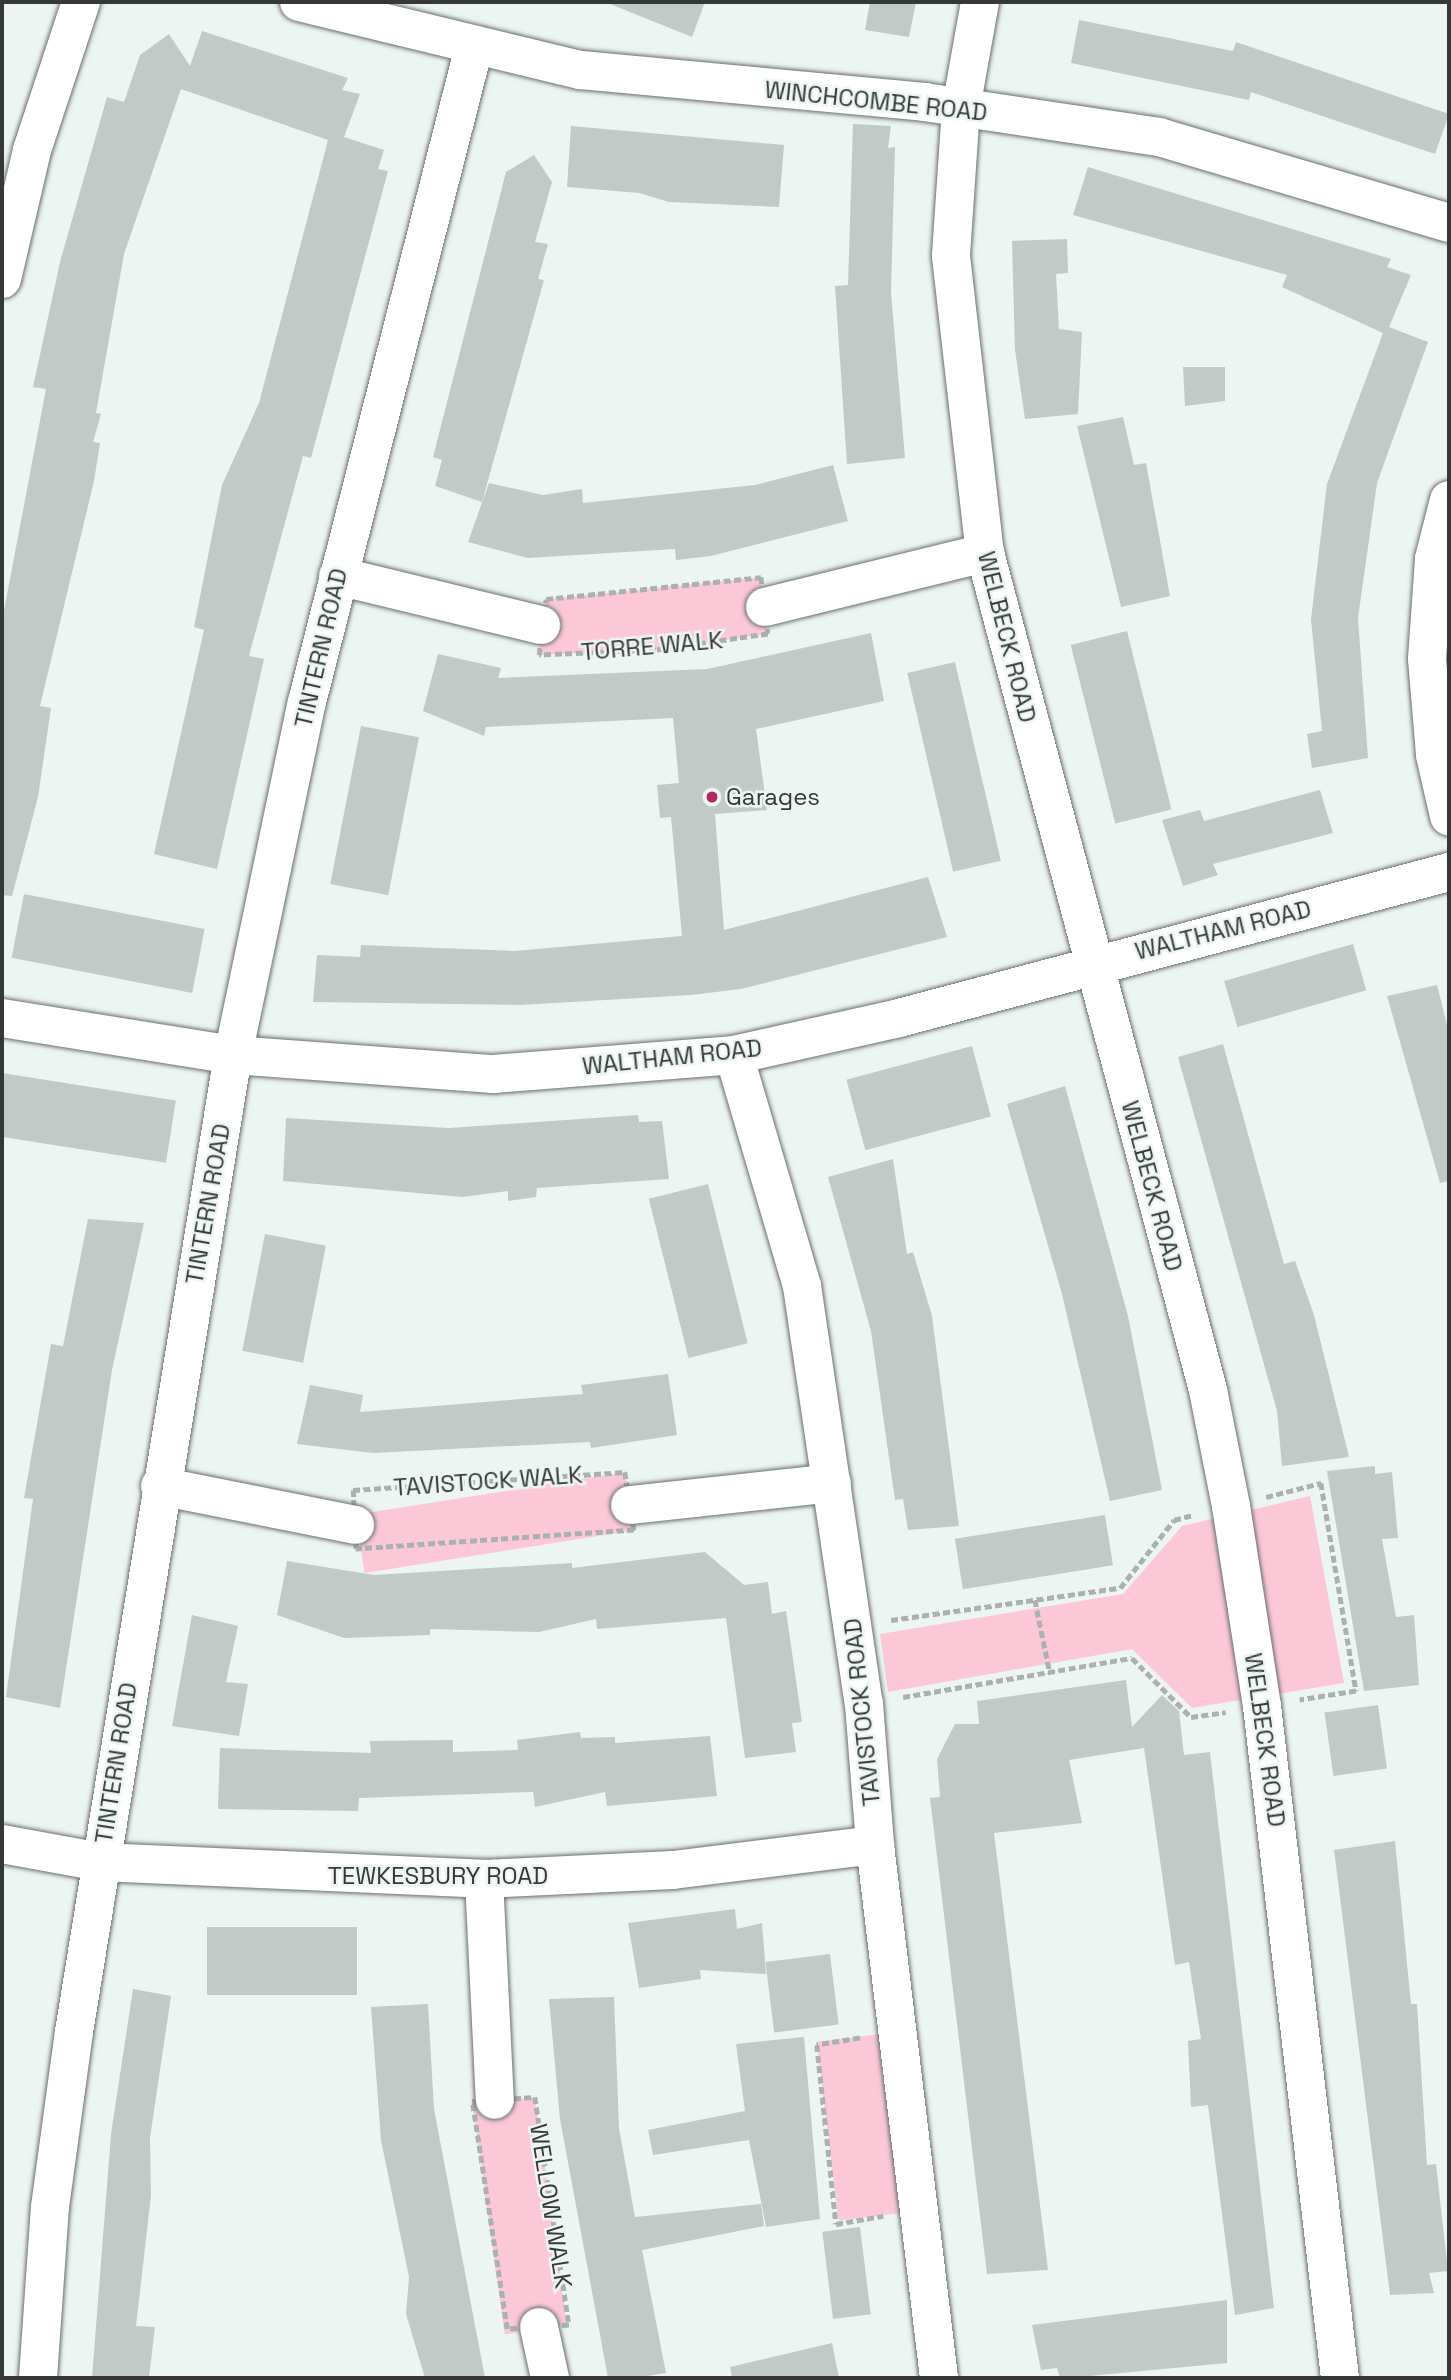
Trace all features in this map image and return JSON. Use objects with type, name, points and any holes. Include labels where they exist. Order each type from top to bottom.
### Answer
[{"type":"street","points":[[2,279],[32,150],[81,2]]},
{"type":"street","name":"WINCHCOMBE ROAD","points":[[299,2],[474,47],[660,82],[961,108],[1159,137],[1449,223]]},
{"type":"street","name":"WELBECK ROAD","points":[[980,2],[961,108],[951,256],[985,553],[1091,964],[1209,1390],[1231,1506],[1262,1706],[1340,2378]]},
{"type":"street","name":"TINTERN ROAD","points":[[38,2378],[50,2207],[100,1862],[233,1055],[338,576],[474,47]]},
{"type":"street","points":[[1449,499],[1434,559],[1427,659],[1435,755],[1449,816]]},
{"type":"street","points":[[765,607],[985,553]]},
{"type":"street","points":[[338,576],[541,625]]},
{"type":"street","name":"WALTHAM ROAD","points":[[2,1018],[233,1055],[493,1074],[734,1055],[899,1018],[1091,964],[1449,872]]},
{"type":"street","name":"TAVISTOCK ROAD","points":[[734,1055],[802,1286],[864,1704],[874,1845],[939,2378]]},
{"type":"street","points":[[630,1505],[832,1483]]},
{"type":"street","points":[[160,1486],[355,1525]]},
{"type":"street","name":"TEWKESBURY ROAD","points":[[2,1844],[100,1862],[484,1879],[673,1870],[874,1845]]},
{"type":"street","points":[[484,1879],[495,2101]]},
{"type":"street","points":[[539,2327],[550,2378]]},
{"type":"path","name":"TORRE WALK","points":[[761,577],[768,634],[656,650],[539,655],[541,625],[546,598],[761,577]]},
{"type":"path","name":"TAVISTOCK WALK","points":[[625,1472],[630,1505],[634,1530],[356,1549],[353,1490],[625,1472]]},
{"type":"path","points":[[854,1625],[1119,1588],[1174,1520],[1321,1483],[1356,1691],[1191,1717],[1132,1658],[864,1704]]},
{"type":"path","points":[[1035,1600],[1050,1673]]},
{"type":"path","points":[[897,2032],[817,2045],[836,2224],[919,2211]]},
{"type":"path","name":"WELLOW WALK","points":[[535,2097],[569,2325],[539,2327],[507,2329],[472,2101],[535,2097]]},
{"type":"shaded area","points":[[761,577],[768,634],[656,650],[539,655],[546,599]]},
{"type":"shaded area","points":[[625,1472],[634,1530],[365,1573],[355,1515]]},
{"type":"shaded area","points":[[1310,1496],[1344,1683],[1192,1708],[1132,1649],[888,1692],[880,1634],[1123,1594],[1182,1526]]},
{"type":"shaded area","points":[[897,2032],[919,2211],[839,2221],[817,2042]]},
{"type":"shaded area","points":[[535,2097],[567,2326],[505,2335],[473,2106]]},
{"type":"building","points":[[605,2],[705,2],[692,37]]},
{"type":"building","points":[[870,2],[916,2],[909,37],[865,30]]},
{"type":"building","points":[[1079,20],[1233,51],[1236,42],[1449,114],[1435,154],[1251,92],[1249,100],[1071,63]]},
{"type":"building","points":[[202,31],[348,78],[342,90],[360,94],[344,137],[384,150],[378,169],[388,171],[311,458],[303,456],[249,656],[264,659],[217,869],[154,854],[204,630],[194,627],[222,485],[259,403],[328,140],[181,89],[124,254],[96,413],[101,414],[93,442],[100,443],[94,481],[40,706],[51,708],[38,797],[12,896],[2,895],[2,621],[46,389],[33,387],[60,262],[107,97],[124,102],[140,55],[169,34],[190,66]]},
{"type":"building","points":[[853,124],[891,126],[888,148],[895,147],[891,292],[905,458],[847,464],[835,286],[848,285]]},
{"type":"building","points":[[571,126],[784,145],[779,207],[669,202],[639,193],[567,187]]},
{"type":"building","points":[[534,155],[552,182],[535,242],[548,244],[538,279],[544,280],[482,502],[435,486],[442,460],[433,457],[506,172]]},
{"type":"building","points":[[1088,167],[1391,259],[1387,267],[1411,275],[1389,327],[1428,342],[1377,483],[1358,618],[1368,758],[1312,768],[1307,734],[1322,731],[1311,619],[1327,484],[1383,333],[1282,287],[1287,275],[1073,215]]},
{"type":"building","points":[[1067,239],[1068,273],[1056,274],[1059,329],[1082,332],[1078,414],[1025,419],[1015,350],[1012,241]]},
{"type":"building","points":[[1183,367],[1225,367],[1225,401],[1185,406]]},
{"type":"building","points":[[1123,417],[1134,465],[1146,463],[1170,596],[1121,607],[1077,426]]},
{"type":"building","points":[[833,465],[848,521],[711,556],[676,560],[675,549],[528,558],[468,542],[489,483],[543,495],[582,489],[583,503],[755,485]]},
{"type":"building","points":[[1127,631],[1172,810],[1115,824],[1071,645]]},
{"type":"building","points":[[871,633],[884,701],[756,729],[767,810],[715,814],[724,930],[928,877],[947,937],[741,989],[691,995],[520,1005],[313,1002],[317,955],[360,957],[361,945],[515,951],[682,936],[671,817],[660,818],[657,785],[679,783],[673,718],[486,727],[484,736],[423,711],[438,654],[501,668],[498,678],[707,669]]},
{"type":"building","points":[[955,662],[1001,861],[953,872],[907,673]]},
{"type":"building","points":[[361,726],[419,737],[388,895],[330,884]]},
{"type":"building","points":[[1320,790],[1333,833],[1213,864],[1218,875],[1183,886],[1162,820],[1200,810],[1204,821]]},
{"type":"building","points":[[24,894],[205,929],[192,993],[12,958]]},
{"type":"building","points":[[1353,944],[1366,990],[1237,1027],[1224,981]]},
{"type":"building","points":[[1437,985],[1449,1033],[1449,1181],[1440,1183],[1387,996]]},
{"type":"building","points":[[1223,1044],[1284,1264],[1295,1261],[1314,1315],[1349,1457],[1282,1466],[1277,1411],[1178,1057]]},
{"type":"building","points":[[972,1046],[991,1117],[865,1150],[846,1080]]},
{"type":"building","points":[[2,1073],[176,1101],[166,1163],[2,1137]]},
{"type":"building","points":[[1065,1086],[1128,1316],[1162,1490],[1110,1501],[1062,1294],[1007,1104]]},
{"type":"building","points":[[638,1115],[639,1122],[662,1121],[669,1179],[537,1188],[536,1197],[508,1201],[508,1191],[462,1197],[283,1181],[286,1118],[449,1128]]},
{"type":"building","points":[[893,1159],[907,1254],[913,1252],[932,1316],[959,1526],[908,1530],[903,1499],[895,1500],[871,1331],[828,1177]]},
{"type":"building","points":[[708,1184],[748,1343],[688,1358],[649,1199]]},
{"type":"building","points":[[88,1219],[144,1223],[112,1370],[60,1708],[6,1697],[33,1499],[24,1498],[51,1344],[63,1346]]},
{"type":"building","points":[[265,1234],[326,1246],[303,1363],[242,1351]]},
{"type":"building","points":[[668,1374],[677,1435],[591,1448],[590,1442],[373,1453],[297,1444],[310,1385],[363,1395],[360,1412],[583,1394],[581,1385]]},
{"type":"building","points":[[1375,1466],[1375,1474],[1392,1472],[1398,1538],[1382,1539],[1396,1617],[1414,1615],[1419,1685],[1364,1691],[1327,1471]]},
{"type":"building","points":[[1105,1515],[1113,1565],[963,1589],[955,1539]]},
{"type":"building","points":[[705,1552],[744,1585],[768,1582],[772,1614],[786,1611],[802,1722],[792,1723],[796,1752],[745,1758],[726,1618],[597,1629],[596,1619],[539,1632],[430,1629],[430,1635],[344,1638],[277,1615],[287,1561],[374,1575],[572,1563],[572,1568]]},
{"type":"building","points":[[192,1615],[238,1626],[226,1682],[248,1684],[239,1736],[172,1726]]},
{"type":"building","points":[[1126,1680],[1132,1727],[1162,1695],[1179,1711],[1184,1755],[1210,1752],[1274,2308],[1235,2315],[1208,2105],[1191,2107],[1188,2041],[1201,2039],[1189,1962],[1175,1965],[1144,1748],[1069,1760],[1082,1823],[994,1833],[1048,2270],[987,2274],[930,1798],[940,1797],[937,1759],[955,1724],[979,1724],[977,1701]]},
{"type":"building","points":[[1378,1705],[1387,1768],[1333,1776],[1325,1713]]},
{"type":"building","points":[[580,1732],[581,1738],[615,1737],[615,1743],[710,1736],[717,1796],[607,1806],[605,1792],[535,1807],[533,1792],[359,1798],[358,1811],[218,1809],[220,1748],[371,1753],[370,1741],[453,1740],[453,1752],[518,1750],[517,1740]]},
{"type":"building","points":[[1395,1841],[1411,2004],[1417,2004],[1427,2165],[1436,2164],[1448,2271],[1429,2273],[1434,2293],[1390,2295],[1334,1850]]},
{"type":"building","points":[[735,1909],[737,1929],[762,1923],[766,1974],[700,1970],[701,1979],[639,1988],[628,1923]]},
{"type":"building","points":[[207,1927],[357,1927],[357,1995],[207,1995]]},
{"type":"building","points":[[830,1954],[839,2024],[774,2032],[765,1962]]},
{"type":"building","points":[[133,1989],[171,1996],[150,2138],[151,2196],[136,2326],[155,2327],[149,2378],[92,2378],[111,2134]]},
{"type":"building","points":[[614,1997],[619,2128],[635,2217],[761,2204],[764,2226],[642,2250],[666,2373],[635,2378],[608,2378],[560,2119],[549,1999]]},
{"type":"building","points":[[428,2004],[434,2109],[485,2378],[425,2378],[406,2314],[409,2277],[381,2140],[371,2007]]},
{"type":"building","points":[[804,2037],[820,2219],[766,2227],[749,2140],[653,2155],[648,2130],[745,2111],[736,2044]]},
{"type":"building","points":[[860,2227],[871,2314],[833,2319],[822,2232]]},
{"type":"building","points":[[1227,2300],[1227,2363],[1068,2378],[1060,2378],[1057,2368],[1041,2370],[1032,2325]]},
{"type":"building","points":[[832,2343],[839,2378],[732,2378],[730,2367]]},
{"type":"place","name":"Garages","points":[[712,797]]}]
